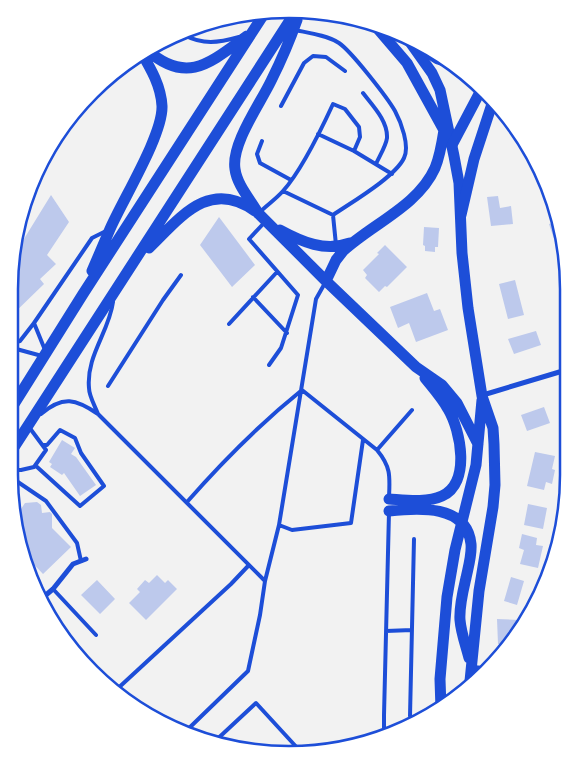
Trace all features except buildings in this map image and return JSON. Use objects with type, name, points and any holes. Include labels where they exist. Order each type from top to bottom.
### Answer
[{"type":"main road","points":[[18,441],[291,18]]},
{"type":"main road","points":[[297,18],[277,70],[241,138],[235,156],[238,180],[265,220],[308,243],[336,247],[358,238]]},
{"type":"main road","points":[[18,398],[261,19]]},
{"type":"main road","points":[[152,54],[162,63],[181,69],[198,66],[216,57],[253,32]]},
{"type":"main road","points":[[383,34],[407,63],[452,145]]},
{"type":"main road","points":[[416,50],[432,73],[440,90],[452,145],[459,183],[466,287],[482,396],[493,428],[495,485],[477,607],[470,675]]},
{"type":"main road","points":[[83,294],[110,229],[152,144],[162,112],[158,84],[145,59]]},
{"type":"main road","points":[[452,145],[478,95]]},
{"type":"main road","points":[[461,215],[474,159],[491,108]]},
{"type":"main road","points":[[326,281],[338,256],[358,238],[409,200],[426,182],[435,168],[444,130]]},
{"type":"main road","points":[[135,261],[184,215],[203,201],[220,198],[231,199],[248,206],[265,220],[416,367],[440,397],[455,423],[459,438],[460,454],[458,475],[454,487],[442,496],[421,500],[389,499]]},
{"type":"main road","points":[[416,367],[442,385],[450,394],[463,414],[478,444]]},
{"type":"main road","points":[[441,699],[440,679],[447,598],[462,522],[473,483],[482,396]]},
{"type":"main road","points":[[389,511],[407,509],[450,514],[462,522],[470,537],[471,549],[460,620],[471,667]]},
{"type":"street","points":[[482,396],[560,372]]},
{"type":"street","points":[[46,595],[73,564],[83,560]]},
{"type":"lane","points":[[293,29],[339,43],[357,60],[395,111],[407,150],[404,159],[392,174],[333,215]]},
{"type":"lane","points":[[188,37],[204,43],[213,43],[253,32]]},
{"type":"lane","points":[[280,106],[304,63],[313,56],[326,57],[345,70]]},
{"type":"lane","points":[[363,94],[376,109],[385,124],[387,139],[376,164]]},
{"type":"lane","points":[[269,365],[281,348],[298,295],[249,239],[265,220],[291,180],[334,104],[345,109],[359,128],[360,137],[354,151]]},
{"type":"lane","points":[[318,134],[354,151],[392,174]]},
{"type":"lane","points":[[262,141],[257,154],[260,163],[291,180]]},
{"type":"lane","points":[[283,191],[333,215]]},
{"type":"lane","points":[[333,215],[336,247]]},
{"type":"lane","points":[[18,342],[34,323],[92,238],[110,229]]},
{"type":"lane","points":[[229,324],[277,272]]},
{"type":"lane","points":[[108,386],[181,275]]},
{"type":"lane","points":[[190,727],[248,671],[265,581],[280,525],[287,471],[316,299],[326,281]]},
{"type":"lane","points":[[98,414],[88,389],[91,361],[111,314],[114,294]]},
{"type":"lane","points":[[253,297],[287,333]]},
{"type":"lane","points":[[34,323],[45,356]]},
{"type":"lane","points":[[18,348],[45,356]]},
{"type":"lane","points":[[302,390],[376,450],[386,461],[390,474],[385,728]]},
{"type":"lane","points":[[187,502],[274,412],[302,390]]},
{"type":"lane","points":[[18,470],[36,466],[46,450],[29,424],[46,409],[61,402],[72,400],[83,403],[98,414],[265,581]]},
{"type":"lane","points":[[376,450],[412,410]]},
{"type":"lane","points":[[36,466],[80,506],[104,486],[81,453],[75,438],[60,430],[47,445],[43,445]]},
{"type":"lane","points":[[280,525],[292,530],[351,523],[363,440]]},
{"type":"lane","points":[[18,483],[46,501],[77,543],[83,560]]},
{"type":"lane","points":[[410,716],[414,539]]},
{"type":"lane","points":[[120,686],[231,584],[249,565]]},
{"type":"lane","points":[[53,589],[96,635]]},
{"type":"lane","points":[[386,631],[412,630]]},
{"type":"lane","points":[[471,667],[478,668]]},
{"type":"lane","points":[[220,736],[256,703],[296,746]]}]
